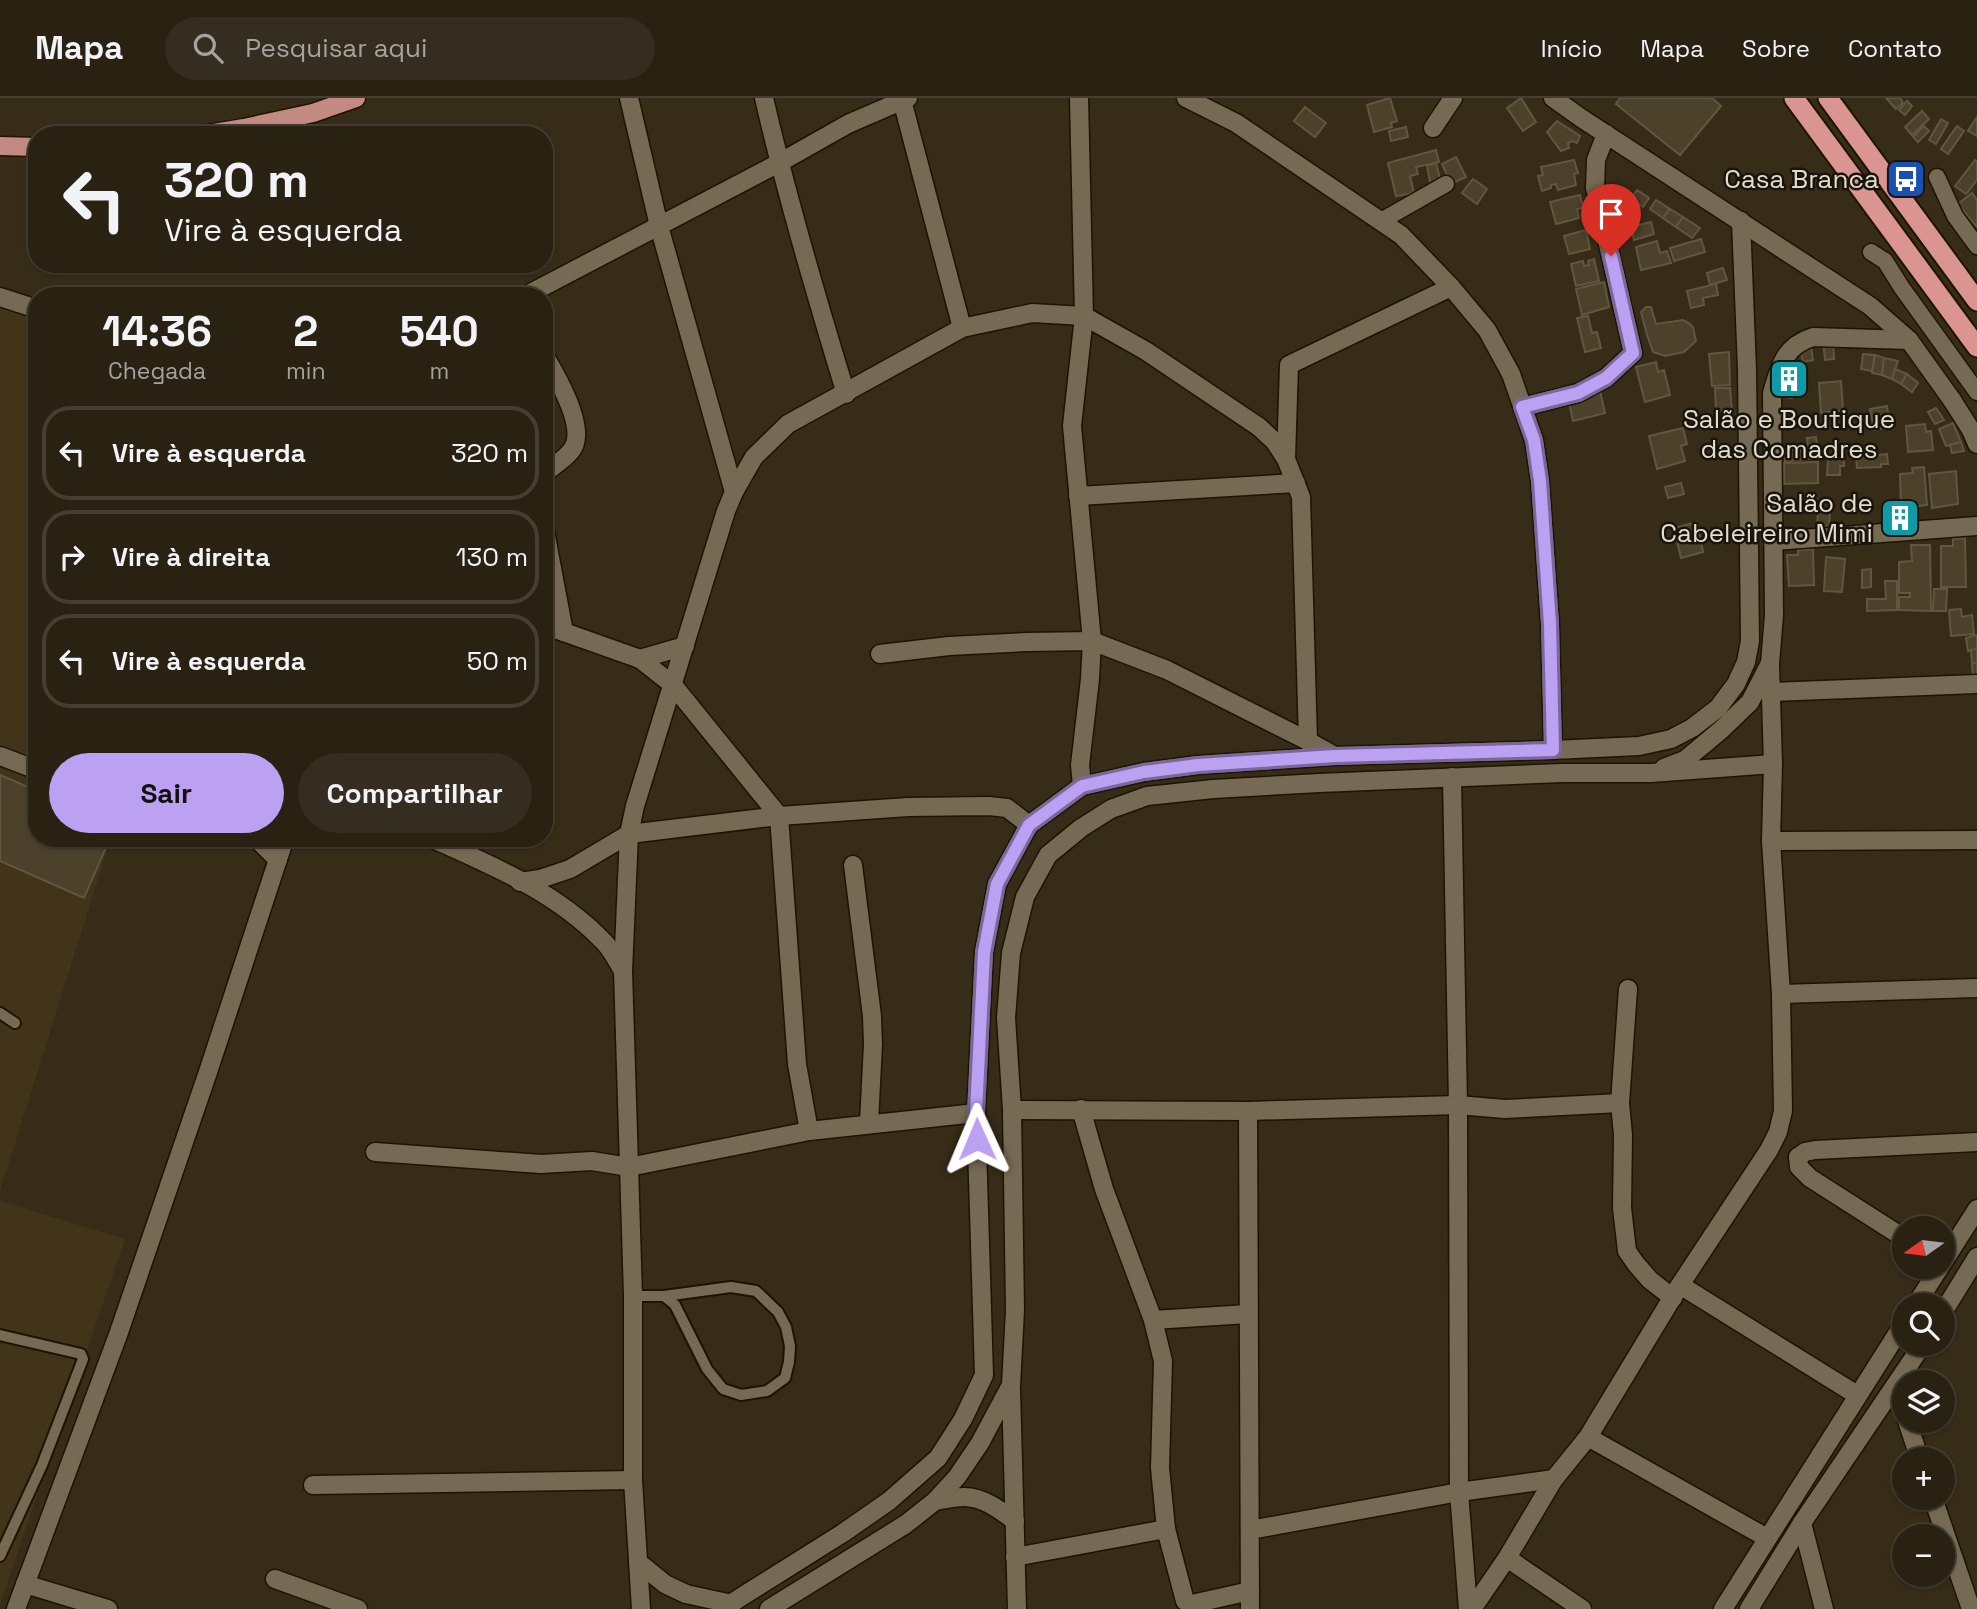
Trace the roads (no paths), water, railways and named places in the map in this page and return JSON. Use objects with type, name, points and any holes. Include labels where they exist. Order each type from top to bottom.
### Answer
[{"type":"highway","points":[[1794,98],[1977,347]]},
{"type":"highway","points":[[1828,98],[1977,301]]},
{"type":"main road","points":[[250,126],[311,106],[352,99]]},
{"type":"main road","points":[[0,146],[28,147]]},
{"type":"street","points":[[629,98],[659,226],[734,492]]},
{"type":"street","points":[[764,98],[807,265],[846,394]]},
{"type":"street","points":[[1079,98],[1084,316],[1072,426],[1092,641],[1080,765],[1082,786]]},
{"type":"street","points":[[1186,98],[1236,123],[1401,235],[1451,287],[1487,330],[1511,374],[1534,440],[1540,481],[1550,624],[1553,750]]},
{"type":"street","points":[[1433,128],[1452,98]]},
{"type":"street","points":[[1553,98],[1870,306],[1909,340],[1952,400],[1977,444]]},
{"type":"street","points":[[541,287],[848,124],[905,99],[962,328]]},
{"type":"street","points":[[1522,407],[1578,393],[1606,378],[1633,353],[1595,188],[1596,160],[1606,134]]},
{"type":"street","points":[[1937,177],[1955,216],[1977,246]]},
{"type":"street","points":[[1381,221],[1446,184]]},
{"type":"street","points":[[638,1562],[665,1584],[686,1594],[727,1606],[889,1501],[938,1458],[963,1419],[984,1375],[976,1113],[984,952],[997,884],[1029,825],[1082,786],[1144,772],[1198,765],[1335,756],[1639,746],[1671,739],[1692,728],[1718,708],[1736,684],[1746,662],[1750,641],[1751,543],[1741,221]]},
{"type":"street","points":[[1871,252],[1885,261],[1977,392]]},
{"type":"street","points":[[1286,459],[1289,365],[1451,287]]},
{"type":"street","points":[[0,297],[28,306]]},
{"type":"street","points":[[641,1609],[633,1480],[633,1296],[623,971],[629,834],[635,806],[726,511],[754,457],[788,424],[962,328],[1032,313],[1084,316],[1146,351],[1259,426],[1275,442],[1286,459],[1301,497],[1308,741]]},
{"type":"street","points":[[1470,1609],[1507,1558],[1554,1479],[1588,1437],[1778,1132],[1783,1111],[1781,994],[1771,841],[1773,764],[1770,664],[1774,615],[1772,393],[1779,369],[1790,348],[1800,341],[1813,337],[1909,340]]},
{"type":"street","points":[[553,372],[569,401],[577,436],[570,452],[553,465]]},
{"type":"street","points":[[1077,496],[1296,483]]},
{"type":"street","points":[[1774,541],[1977,526]]},
{"type":"street","points":[[553,574],[564,632]]},
{"type":"street","points":[[553,628],[640,659],[673,685],[779,816],[797,1064],[809,1131]]},
{"type":"street","points":[[880,654],[948,646],[1092,641],[1167,670],[1335,756]]},
{"type":"street","points":[[640,659],[685,646]]},
{"type":"street","points":[[1651,773],[1685,760],[1721,730],[1749,702],[1770,664]]},
{"type":"street","points":[[1770,692],[1977,684]]},
{"type":"street","points":[[0,756],[28,767]]},
{"type":"street","points":[[1017,1609],[1011,1385],[1014,1310],[1012,1110],[1006,1018],[1011,953],[1025,897],[1048,855],[1081,828],[1111,809],[1147,796],[1226,788],[1562,773],[1651,773],[1773,764]]},
{"type":"street","points":[[1452,777],[1458,1105],[1459,1492],[1470,1609]]},
{"type":"street","points":[[520,881],[570,869],[629,834],[779,816],[908,807],[989,806],[1007,808],[1029,825]]},
{"type":"street","points":[[1771,841],[1977,840]]},
{"type":"street","points":[[265,847],[278,860]]},
{"type":"street","points":[[16,1609],[118,1335],[282,847]]},
{"type":"street","points":[[452,847],[520,881],[575,916],[604,941],[623,971]]},
{"type":"street","points":[[853,865],[872,1016],[869,1123]]},
{"type":"street","points":[[1781,994],[1977,988]]},
{"type":"street","points":[[1628,989],[1620,1103],[1623,1135],[1622,1208],[1627,1251],[1650,1280],[1677,1291],[1857,1395]]},
{"type":"street","points":[[1012,1110],[1248,1111],[1458,1105],[1505,1108],[1620,1103]]},
{"type":"street","points":[[1081,1109],[1104,1189],[1153,1320],[1163,1361],[1160,1468],[1166,1529],[1185,1601],[1192,1604],[1250,1600],[1248,1111]]},
{"type":"street","points":[[374,1152],[541,1164],[592,1161],[629,1167],[809,1131],[976,1113]]},
{"type":"street","points":[[1773,1142],[1798,1157]]},
{"type":"street","points":[[1798,1157],[1815,1150],[1977,1142]]},
{"type":"street","points":[[1798,1157],[1803,1173],[1892,1230]]},
{"type":"street","points":[[1955,1244],[1977,1209]]},
{"type":"street","points":[[1955,1293],[1977,1257]]},
{"type":"street","points":[[1153,1320],[1248,1314]]},
{"type":"street","points":[[1723,1609],[1892,1341]]},
{"type":"street","points":[[770,1609],[906,1524],[936,1501],[957,1477],[980,1443],[1011,1385]]},
{"type":"street","points":[[1749,1609],[1802,1523],[1892,1391]]},
{"type":"street","points":[[1588,1437],[1767,1538]]},
{"type":"street","points":[[1250,1530],[1459,1492],[1554,1479]]},
{"type":"street","points":[[313,1485],[633,1480]]},
{"type":"street","points":[[936,1501],[963,1497],[978,1499],[1015,1521]]},
{"type":"street","points":[[1937,1510],[1971,1609]]},
{"type":"street","points":[[1802,1523],[1824,1609]]},
{"type":"street","points":[[1016,1557],[1166,1529]]},
{"type":"street","points":[[1507,1558],[1582,1609]]},
{"type":"street","points":[[275,1579],[358,1609]]},
{"type":"street","points":[[25,1584],[108,1609]]},
{"type":"lane","points":[[0,1013],[15,1023]]},
{"type":"lane","points":[[633,1296],[664,1296],[732,1287],[756,1291],[778,1312],[786,1327],[790,1346],[785,1378],[767,1391],[741,1395],[723,1389],[707,1368],[675,1305],[664,1296]]},
{"type":"lane","points":[[0,1335],[81,1354],[83,1359],[42,1465],[0,1556]]},
{"type":"place","name":"Casa Branca","points":[[1906,179]]},
{"type":"place","name":"Salão e Boutique das Comadres","points":[[1789,379]]},
{"type":"place","name":"Salão de Cabeleireiro Mimi","points":[[1900,518]]}]
